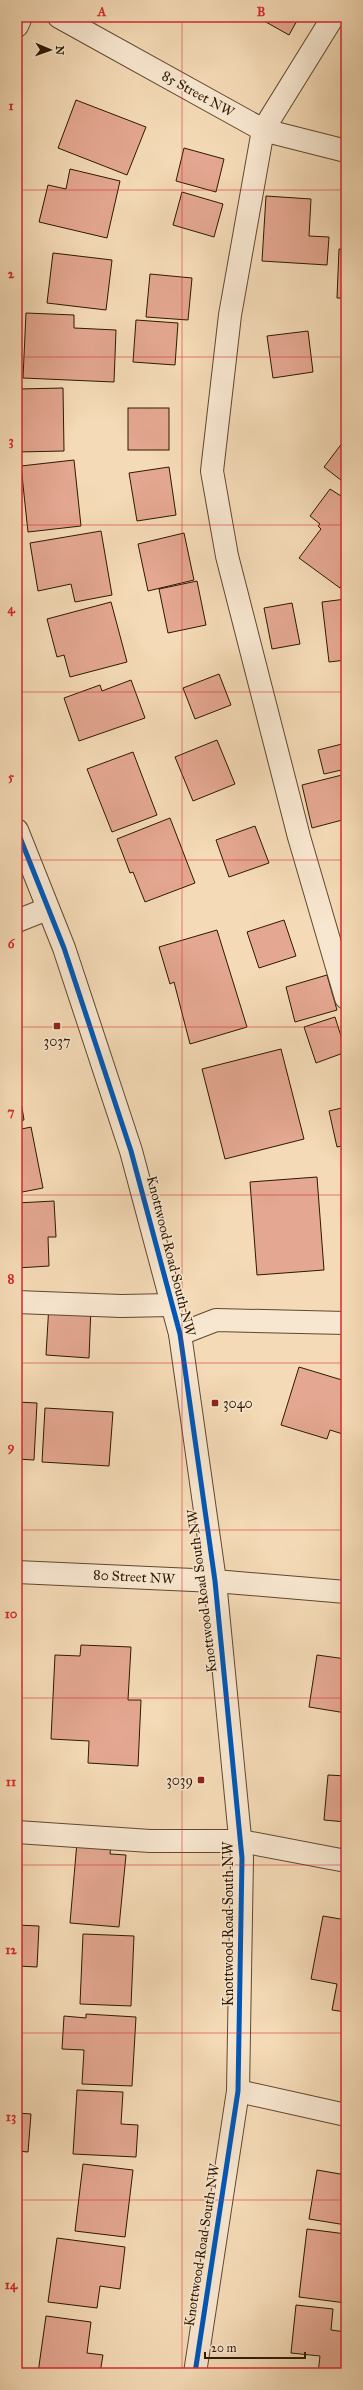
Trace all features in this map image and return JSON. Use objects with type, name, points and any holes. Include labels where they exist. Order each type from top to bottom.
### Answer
[{"type":"street","points":[[17,26],[21,17]]},
{"type":"street","name":"85 Street NW","points":[[59,17],[263,130],[346,151]]},
{"type":"street","points":[[333,17],[263,130],[230,315],[212,472],[228,556],[297,829],[346,998]]},
{"type":"street","name":"Knottwood Road South NW","points":[[17,830],[47,909],[64,948],[131,1151],[180,1334],[215,1581],[242,1858],[238,2091],[195,2373]]},
{"type":"street","points":[[17,921],[47,909]]},
{"type":"street","points":[[17,1302],[121,1306],[172,1305]]},
{"type":"street","points":[[180,1334],[216,1320],[346,1323]]},
{"type":"street","name":"80 Street NW","points":[[17,1572],[215,1581],[346,1592]]},
{"type":"street","points":[[17,1832],[150,1841],[241,1841],[346,1861]]},
{"type":"street","points":[[238,2091],[346,2116]]},
{"type":"building","points":[[257,17],[299,17],[289,35]]},
{"type":"building","points":[[76,100],[146,127],[127,175],[58,148]]},
{"type":"building","points":[[184,148],[224,159],[216,192],[176,181]]},
{"type":"building","points":[[70,169],[120,181],[107,238],[39,222],[48,185],[66,189]]},
{"type":"building","points":[[182,192],[223,204],[214,237],[173,225]]},
{"type":"building","points":[[266,196],[311,199],[309,236],[329,237],[327,265],[262,261]]},
{"type":"building","points":[[339,249],[346,249],[346,298],[337,298]]},
{"type":"building","points":[[53,253],[112,260],[106,310],[47,303]]},
{"type":"building","points":[[150,274],[192,278],[188,320],[146,317]]},
{"type":"building","points":[[26,313],[74,315],[74,328],[116,330],[114,382],[23,378]]},
{"type":"building","points":[[136,320],[178,323],[175,365],[133,362]]},
{"type":"building","points":[[308,331],[313,372],[273,378],[267,336]]},
{"type":"building","points":[[63,388],[64,451],[17,452],[17,422],[20,422],[19,389]]},
{"type":"building","points":[[128,408],[169,408],[169,450],[128,450]]},
{"type":"building","points":[[346,438],[346,484],[324,467]]},
{"type":"building","points":[[74,460],[81,526],[28,532],[21,466]]},
{"type":"building","points":[[169,467],[176,515],[137,521],[129,473]]},
{"type":"building","points":[[330,489],[341,496],[342,494],[346,497],[346,579],[340,588],[299,558],[321,529],[318,526],[320,524],[310,516]]},
{"type":"building","points":[[101,531],[112,595],[75,602],[71,584],[38,591],[30,543]]},
{"type":"building","points":[[184,533],[194,580],[148,591],[138,544]]},
{"type":"building","points":[[197,581],[206,625],[168,633],[159,589]]},
{"type":"building","points":[[346,599],[346,660],[329,662],[322,602]]},
{"type":"building","points":[[111,602],[127,662],[70,677],[64,655],[57,657],[47,619]]},
{"type":"building","points":[[292,603],[300,644],[272,649],[264,608]]},
{"type":"building","points":[[219,674],[231,705],[195,719],[183,688]]},
{"type":"building","points":[[131,680],[145,718],[79,741],[64,698],[100,685],[102,691]]},
{"type":"building","points":[[217,740],[235,784],[193,801],[175,757]]},
{"type":"building","points":[[346,743],[346,769],[324,774],[318,750]]},
{"type":"building","points":[[133,752],[157,815],[112,832],[87,769]]},
{"type":"building","points":[[346,774],[346,819],[312,828],[302,785]]},
{"type":"building","points":[[170,818],[195,883],[145,902],[133,872],[130,873],[117,839]]},
{"type":"building","points":[[255,826],[269,863],[229,877],[216,840]]},
{"type":"building","points":[[284,920],[296,956],[259,968],[247,932]]},
{"type":"building","points":[[217,930],[247,1027],[190,1044],[174,982],[170,984],[159,947]]},
{"type":"building","points":[[327,975],[337,1010],[295,1022],[286,987]]},
{"type":"building","points":[[335,1017],[346,1052],[316,1063],[304,1027]]},
{"type":"building","points":[[281,1049],[304,1139],[225,1159],[202,1069]]},
{"type":"building","points":[[17,1077],[24,1120],[17,1121]]},
{"type":"building","points":[[346,1107],[346,1145],[337,1147],[329,1111]]},
{"type":"building","points":[[31,1127],[43,1188],[17,1193],[17,1130]]},
{"type":"building","points":[[317,1177],[324,1270],[257,1275],[250,1182]]},
{"type":"building","points":[[54,1201],[56,1237],[48,1237],[49,1266],[17,1268],[17,1203]]},
{"type":"building","points":[[49,1304],[91,1306],[89,1358],[46,1355]]},
{"type":"building","points":[[346,1366],[346,1435],[330,1430],[327,1439],[281,1425],[299,1367],[342,1380]]},
{"type":"building","points":[[17,1402],[37,1403],[34,1460],[17,1459]]},
{"type":"building","points":[[45,1408],[113,1412],[109,1466],[42,1462]]},
{"type":"building","points":[[81,1645],[131,1647],[128,1700],[141,1700],[138,1766],[88,1763],[89,1741],[51,1739],[55,1655],[80,1656]]},
{"type":"building","points":[[317,1655],[346,1659],[346,1713],[309,1707]]},
{"type":"building","points":[[328,1775],[346,1776],[346,1822],[324,1820]]},
{"type":"building","points":[[77,1842],[111,1845],[110,1854],[126,1855],[119,1927],[70,1923]]},
{"type":"building","points":[[323,1916],[346,1920],[346,2012],[332,2010],[337,1984],[311,1979]]},
{"type":"building","points":[[17,1925],[39,1926],[37,1967],[17,1966]]},
{"type":"building","points":[[83,1934],[134,1936],[131,2006],[80,2004]]},
{"type":"building","points":[[86,2014],[136,2017],[132,2086],[82,2084],[84,2050],[62,2049],[64,2016],[86,2018]]},
{"type":"building","points":[[77,2090],[123,2092],[121,2124],[138,2125],[136,2157],[73,2154]]},
{"type":"building","points":[[17,2113],[31,2114],[28,2152],[17,2151]]},
{"type":"building","points":[[83,2164],[133,2170],[125,2237],[75,2231]]},
{"type":"building","points":[[317,2170],[346,2175],[346,2225],[309,2219]]},
{"type":"building","points":[[307,2229],[346,2234],[346,2303],[299,2297]]},
{"type":"building","points":[[57,2238],[125,2247],[120,2289],[100,2286],[97,2308],[48,2302]]},
{"type":"building","points":[[296,2305],[333,2309],[331,2330],[346,2332],[346,2373],[318,2373],[320,2356],[291,2353]]},
{"type":"building","points":[[46,2316],[91,2322],[87,2353],[103,2355],[100,2373],[38,2373]]},
{"type":"cycle path","points":[[17,830],[64,948],[131,1151],[180,1334],[215,1581],[242,1858],[238,2091],[195,2373]]},
{"type":"place","name":"3037","points":[[57,1026]]},
{"type":"place","name":"3040","points":[[215,1403]]},
{"type":"place","name":"3039","points":[[201,1780]]}]
